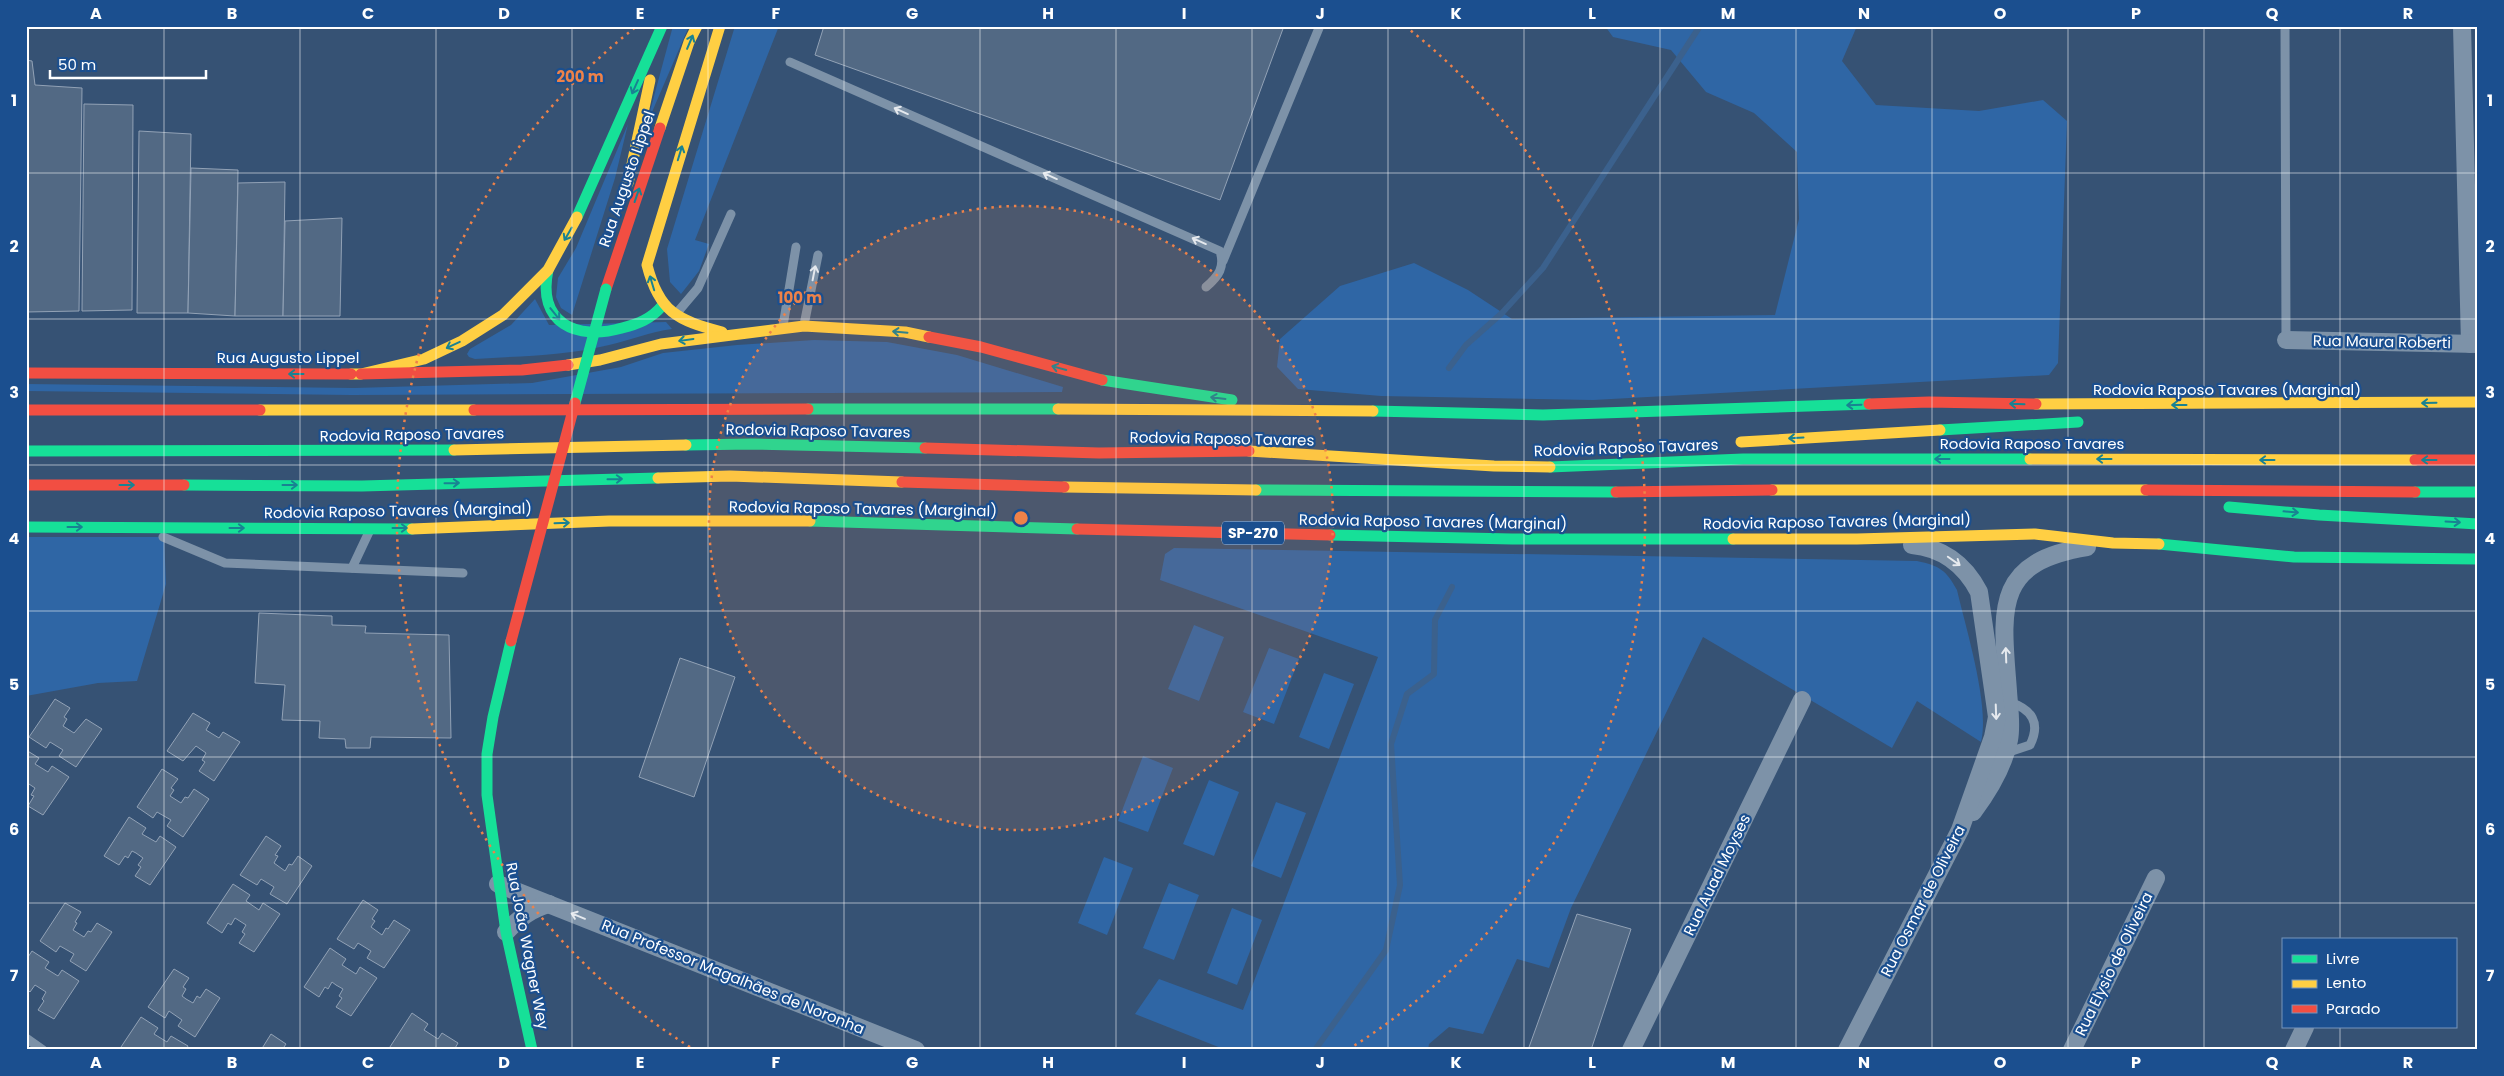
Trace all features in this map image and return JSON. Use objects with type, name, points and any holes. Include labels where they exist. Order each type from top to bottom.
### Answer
[{"type":"main road","name":"Rua Augusto Lippel","points":[[610,274],[689,42],[697,26]]},
{"type":"main road","points":[[720,26],[647,265],[654,290],[662,306],[675,316],[700,326],[732,334]]},
{"type":"main road","name":"Rua Augusto Lippel","points":[[610,274],[662,27]]},
{"type":"main road","name":"Rua Augusto Lippel","points":[[662,27],[575,222],[548,270],[544,283],[544,295],[554,316],[581,332],[597,333],[637,324],[650,318],[662,306]]},
{"type":"main road","name":"Rua Augusto Lippel","points":[[26,373],[361,374],[424,359],[462,341],[503,315],[548,270]]},
{"type":"main road","name":"Rua João Wagner Wey","points":[[532,1050],[506,932],[498,884],[487,795],[487,754],[493,717],[511,641],[610,274]]},
{"type":"main road","points":[[361,374],[522,370],[600,360],[661,344],[804,326],[905,332],[981,347],[1104,380],[1174,392],[1301,409]]},
{"type":"main road","name":"Rodovia Raposo Tavares (Marginal)","points":[[26,410],[1301,409],[1544,415],[1929,402],[2071,406],[2369,405],[2478,402]]},
{"type":"main road","points":[[2191,415],[2369,405]]},
{"type":"main road","points":[[1726,442],[2092,421]]},
{"type":"main road","name":"Rodovia Raposo Tavares","points":[[26,451],[388,452],[752,444],[1099,453],[1266,451],[1494,466],[1558,467],[1744,458],[2478,460]]},
{"type":"main road","points":[[1494,466],[1548,454]]},
{"type":"main road","points":[[26,485],[362,486],[730,476],[1083,488],[1506,493],[2034,490],[2478,492]]},
{"type":"main road","points":[[2034,490],[2181,502]]},
{"type":"main road","points":[[2220,506],[2319,515],[2478,524]]},
{"type":"main road","name":"Rodovia Raposo Tavares (Marginal)","points":[[26,527],[443,529],[609,521],[849,521],[1074,529],[1512,539],[1857,540],[2035,534],[2113,543],[2182,545],[2294,557],[2478,559]]},
{"type":"street","points":[[2462,26],[2474,344]]},
{"type":"street","name":"Rua Maura Roberti","points":[[2286,340],[2474,344]]},
{"type":"street","name":"Rua Osmar de Oliveira","points":[[1847,1050],[1960,830],[1993,736],[1997,717],[1979,592],[1971,576],[1957,562],[1940,552],[1917,545],[1857,540]]},
{"type":"street","points":[[1960,830],[1982,800],[2009,741],[2005,633],[2006,609],[2011,589],[2024,569],[2040,559],[2073,549],[2113,543]]},
{"type":"street","name":"Rua Auad Moyses","points":[[1631,1050],[1802,700]]},
{"type":"street","name":"Rua Elysio de Oliveira","points":[[2072,1050],[2156,878]]},
{"type":"street","name":"Rua Professor Magalhães de Noronha","points":[[498,884],[916,1050]]},
{"type":"street","points":[[506,932],[540,906],[550,904]]},
{"type":"street","points":[[2294,1050],[2305,1028]]},
{"type":"lane","points":[[2285,26],[2286,340]]},
{"type":"lane","points":[[1206,287],[1217,278],[1319,28]]},
{"type":"lane","points":[[790,62],[1220,250],[1223,261]]},
{"type":"lane","points":[[675,316],[698,288],[731,214]]},
{"type":"lane","points":[[782,328],[796,247]]},
{"type":"lane","points":[[804,326],[818,255]]},
{"type":"lane","points":[[140,527],[226,563],[463,573]]},
{"type":"lane","points":[[352,568],[371,528]]},
{"type":"lane","points":[[2001,761],[2012,751],[2030,745],[2035,734],[2034,720],[2023,706],[2009,702]]},
{"type":"lane","points":[[26,1038],[43,1050]]},
{"type":"shaded area","points":[[673,26],[689,26],[646,126],[670,37]]},
{"type":"shaded area","points":[[735,26],[779,26],[695,240],[709,244],[699,271],[681,294],[670,282],[667,249]]},
{"type":"shaded area","points":[[1605,26],[1857,26],[1842,61],[1876,105],[1979,111],[2043,100],[2067,121],[2058,363],[2049,375],[1593,400],[1381,396],[1298,389],[1277,367],[1280,339],[1340,286],[1414,263],[1468,290],[1512,319],[1775,315],[1799,219],[1797,152],[1754,113],[1706,92],[1671,50],[1613,37]]},
{"type":"shaded area","points":[[628,124],[615,178],[572,315],[561,308],[556,297],[558,278],[576,248]]},
{"type":"shaded area","points":[[535,299],[549,325],[666,322],[672,329],[592,349],[542,355],[475,359],[469,357],[467,354],[470,349],[511,325]]},
{"type":"shaded area","points":[[814,340],[887,342],[957,355],[1063,387],[1062,392],[352,395],[26,391],[26,384],[354,388],[532,383],[621,367],[663,353],[737,345]]},
{"type":"shaded area","points":[[26,537],[164,537],[166,584],[137,681],[98,683],[26,696]]},
{"type":"shaded area","points":[[1174,548],[1917,561],[1942,570],[1957,590],[1980,688],[1983,727],[1981,742],[1917,701],[1892,748],[1703,637],[1571,908],[1549,968],[1517,959],[1483,1034],[1449,1027],[1429,1044],[1428,1050],[1226,1050],[1135,1014],[1159,979],[1243,1010],[1378,657],[1160,580],[1165,554]]},
{"type":"shaded area","points":[[1194,625],[1224,637],[1199,701],[1168,689]]},
{"type":"shaded area","points":[[1269,648],[1299,659],[1274,724],[1243,712]]},
{"type":"shaded area","points":[[1324,673],[1354,684],[1329,749],[1299,737]]},
{"type":"shaded area","points":[[1143,756],[1173,768],[1148,832],[1118,821]]},
{"type":"shaded area","points":[[1209,780],[1239,792],[1214,856],[1183,844]]},
{"type":"shaded area","points":[[1276,802],[1306,813],[1281,878],[1251,866]]},
{"type":"shaded area","points":[[1104,857],[1133,868],[1107,935],[1078,923]]},
{"type":"shaded area","points":[[1169,883],[1199,895],[1174,960],[1143,948]]},
{"type":"shaded area","points":[[1232,908],[1262,920],[1237,985],[1207,973]]},
{"type":"building","points":[[824,26],[1284,26],[1220,200],[815,55]]},
{"type":"building","points":[[26,60],[32,61],[35,85],[82,88],[79,311],[26,312]]},
{"type":"building","points":[[84,104],[133,105],[132,310],[82,311]]},
{"type":"building","points":[[139,131],[191,134],[188,313],[137,313]]},
{"type":"building","points":[[191,168],[238,170],[235,316],[188,313]]},
{"type":"building","points":[[285,182],[283,316],[235,316],[238,183]]},
{"type":"building","points":[[342,218],[340,316],[283,316],[285,221]]},
{"type":"building","points":[[259,613],[332,616],[332,625],[366,626],[365,633],[449,635],[451,738],[371,737],[370,748],[346,748],[345,739],[319,738],[320,721],[282,720],[285,685],[255,683]]},
{"type":"building","points":[[680,658],[735,677],[694,797],[639,777]]},
{"type":"building","points":[[55,699],[70,708],[64,717],[67,719],[63,726],[74,733],[86,719],[102,729],[76,767],[59,756],[63,750],[50,742],[46,748],[29,737]]},
{"type":"building","points":[[193,713],[210,723],[206,730],[219,738],[223,732],[240,742],[214,781],[199,771],[205,762],[202,760],[206,753],[196,746],[183,761],[167,751]]},
{"type":"building","points":[[26,750],[39,758],[35,764],[48,772],[52,766],[69,777],[43,815],[28,806],[34,796],[31,795],[35,788],[26,782]]},
{"type":"building","points":[[162,769],[178,779],[171,788],[174,790],[170,796],[181,803],[185,797],[188,798],[194,789],[209,799],[183,837],[167,826],[171,820],[157,812],[153,818],[137,807]]},
{"type":"building","points":[[129,817],[146,828],[142,834],[156,842],[160,836],[176,847],[150,885],[135,876],[141,867],[138,865],[143,858],[136,853],[132,851],[128,858],[125,856],[119,865],[104,856]]},
{"type":"building","points":[[266,836],[281,846],[275,855],[278,856],[274,863],[285,871],[289,864],[292,865],[298,856],[312,866],[287,904],[270,894],[274,887],[261,879],[257,885],[240,875]]},
{"type":"building","points":[[233,884],[250,895],[246,901],[259,910],[263,903],[280,914],[254,952],[239,943],[245,934],[242,932],[246,925],[235,918],[231,925],[228,923],[222,933],[207,923]]},
{"type":"building","points":[[363,900],[378,910],[372,919],[375,921],[371,927],[382,935],[394,920],[410,930],[384,968],[367,958],[371,951],[358,943],[354,949],[337,939]]},
{"type":"building","points":[[65,903],[81,912],[73,930],[84,937],[88,931],[91,932],[97,923],[112,932],[86,971],[70,961],[74,954],[60,946],[56,952],[40,941]]},
{"type":"building","points":[[1577,914],[1631,929],[1591,1050],[1528,1050]]},
{"type":"building","points":[[330,948],[346,959],[342,965],[356,974],[360,967],[377,978],[351,1016],[336,1007],[342,998],[339,996],[343,989],[332,982],[328,989],[325,987],[319,997],[304,987]]},
{"type":"building","points":[[32,951],[49,962],[45,968],[58,976],[62,970],[79,981],[54,1019],[38,1010],[44,1001],[42,999],[46,992],[35,985],[30,992],[28,990],[26,993],[26,960]]},
{"type":"building","points":[[174,969],[189,978],[183,987],[186,989],[182,996],[186,999],[193,1003],[197,996],[200,998],[206,989],[220,998],[195,1037],[178,1026],[182,1020],[169,1011],[165,1018],[148,1007]]},
{"type":"building","points":[[412,1013],[428,1024],[424,1030],[438,1039],[442,1033],[458,1043],[454,1050],[418,1050],[414,1048],[413,1050],[388,1050]]},
{"type":"building","points":[[141,1017],[158,1028],[154,1034],[167,1042],[171,1036],[188,1046],[186,1050],[119,1050]]},
{"type":"building","points":[[271,1034],[286,1044],[282,1050],[261,1050]]},
{"type":"waterway","points":[[1449,368],[1466,345],[1502,313],[1543,268],[1700,26]]},
{"type":"waterway","points":[[1315,1050],[1386,950],[1400,885],[1391,744],[1407,694],[1434,674],[1435,620],[1452,587]]},
{"type":"traffic: fast","points":[[577,217],[662,26]]},
{"type":"traffic: fast","points":[[548,270],[546,288],[548,303],[554,315],[564,324],[575,329],[589,332],[628,326],[649,318],[662,306]]},
{"type":"traffic: fast","points":[[575,403],[606,289]]},
{"type":"traffic: fast","points":[[1102,380],[1232,400]]},
{"type":"traffic: fast","points":[[1373,411],[1543,415],[1869,404]]},
{"type":"traffic: fast","points":[[808,409],[1058,409]]},
{"type":"traffic: fast","points":[[1940,430],[2078,422]]},
{"type":"traffic: fast","points":[[686,445],[752,444],[925,448]]},
{"type":"traffic: fast","points":[[26,451],[454,450]]},
{"type":"traffic: fast","points":[[1550,467],[1743,459],[2030,459]]},
{"type":"traffic: fast","points":[[184,485],[362,486],[658,478]]},
{"type":"traffic: fast","points":[[1256,490],[1616,492]]},
{"type":"traffic: fast","points":[[2415,492],[2478,492]]},
{"type":"traffic: fast","points":[[2229,507],[2319,515],[2478,524]]},
{"type":"traffic: fast","points":[[810,521],[1077,529]]},
{"type":"traffic: fast","points":[[26,527],[412,529]]},
{"type":"traffic: fast","points":[[1330,535],[1512,539],[1733,539]]},
{"type":"traffic: fast","points":[[2159,544],[2294,557],[2478,559]]},
{"type":"traffic: fast","points":[[511,641],[493,717],[487,754],[487,795],[506,932],[532,1050]]},
{"type":"traffic: slow","points":[[660,128],[689,42],[697,26]]},
{"type":"traffic: slow","points":[[720,26],[647,265],[657,294],[672,312],[693,323],[722,332]]},
{"type":"traffic: slow","points":[[628,183],[650,80]]},
{"type":"traffic: slow","points":[[351,374],[361,374],[424,359],[462,341],[503,315],[548,270],[577,217]]},
{"type":"traffic: slow","points":[[568,365],[600,360],[661,344],[804,326],[905,332],[929,337]]},
{"type":"traffic: slow","points":[[2036,404],[2478,402]]},
{"type":"traffic: slow","points":[[1058,409],[1373,411]]},
{"type":"traffic: slow","points":[[260,410],[474,410]]},
{"type":"traffic: slow","points":[[1741,442],[1940,430]]},
{"type":"traffic: slow","points":[[454,450],[686,445]]},
{"type":"traffic: slow","points":[[1249,451],[1494,466],[1550,467]]},
{"type":"traffic: slow","points":[[2030,459],[2415,460]]},
{"type":"traffic: slow","points":[[658,478],[730,476],[902,482]]},
{"type":"traffic: slow","points":[[1064,487],[1256,490]]},
{"type":"traffic: slow","points":[[1772,490],[2146,490]]},
{"type":"traffic: slow","points":[[412,529],[609,521],[810,521]]},
{"type":"traffic: slow","points":[[1733,539],[1857,539],[2035,534],[2113,543],[2159,544]]},
{"type":"traffic: jam","points":[[606,289],[660,128]]},
{"type":"traffic: jam","points":[[929,337],[981,347],[1102,380]]},
{"type":"traffic: jam","points":[[361,374],[522,370],[568,365]]},
{"type":"traffic: jam","points":[[26,373],[351,374]]},
{"type":"traffic: jam","points":[[1869,404],[1929,402],[2036,404]]},
{"type":"traffic: jam","points":[[511,641],[575,403]]},
{"type":"traffic: jam","points":[[474,410],[808,409]]},
{"type":"traffic: jam","points":[[26,410],[260,410]]},
{"type":"traffic: jam","points":[[925,448],[1099,453],[1249,451]]},
{"type":"traffic: jam","points":[[2415,460],[2478,460]]},
{"type":"traffic: jam","points":[[902,482],[1064,487]]},
{"type":"traffic: jam","points":[[26,485],[184,485]]},
{"type":"traffic: jam","points":[[1616,492],[1772,490]]},
{"type":"traffic: jam","points":[[2146,490],[2415,492]]},
{"type":"traffic: jam","points":[[1077,529],[1330,535]]}]
